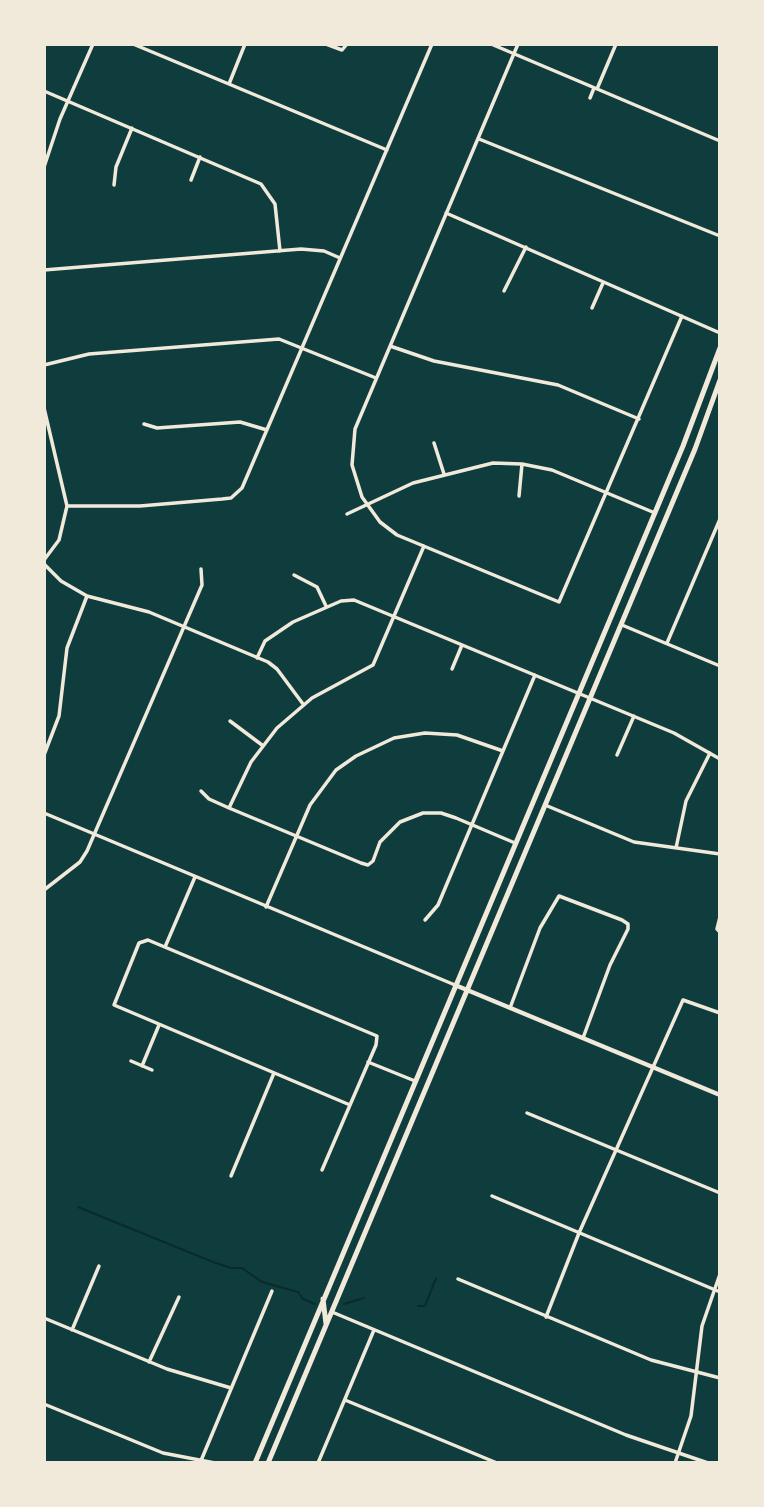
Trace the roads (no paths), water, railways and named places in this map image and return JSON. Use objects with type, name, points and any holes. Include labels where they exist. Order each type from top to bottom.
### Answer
[{"type":"main road","points":[[255,1463],[655,513],[720,348]]},
{"type":"main road","points":[[266,1463],[273,1452],[695,449],[720,380]]},
{"type":"main road","points":[[323,1299],[340,1292]]},
{"type":"main road","points":[[323,1299],[326,1325]]},
{"type":"street","points":[[44,167],[67,101],[93,44]]},
{"type":"street","points":[[133,44],[387,150]]},
{"type":"street","points":[[229,84],[245,44]]},
{"type":"street","points":[[326,44],[342,50],[347,44]]},
{"type":"street","points":[[67,506],[141,506],[222,499],[231,498],[242,488],[432,44]]},
{"type":"street","points":[[491,44],[720,141]]},
{"type":"street","points":[[518,44],[376,378],[352,446],[356,482],[367,505],[388,529],[559,602],[682,316]]},
{"type":"street","points":[[590,98],[616,44]]},
{"type":"street","points":[[44,91],[253,179],[267,189],[277,212],[280,251]]},
{"type":"street","points":[[114,185],[116,167],[132,128]]},
{"type":"street","points":[[479,139],[567,177],[605,187],[720,236]]},
{"type":"street","points":[[191,180],[200,157]]},
{"type":"street","points":[[446,213],[720,332]]},
{"type":"street","points":[[504,291],[526,247]]},
{"type":"street","points":[[44,270],[314,249],[340,258]]},
{"type":"street","points":[[592,308],[603,283]]},
{"type":"street","points":[[44,365],[89,354],[279,339],[376,378]]},
{"type":"street","points":[[390,346],[434,361],[550,383],[639,419]]},
{"type":"street","points":[[44,408],[67,506],[59,540],[44,562],[61,581],[87,596],[149,612],[257,658],[277,669],[303,704]]},
{"type":"street","points":[[144,424],[157,428],[240,422],[267,430]]},
{"type":"street","points":[[434,443],[444,474]]},
{"type":"street","points":[[347,514],[413,483],[493,463],[523,464],[552,470],[655,513]]},
{"type":"street","points":[[519,496],[523,464]]},
{"type":"street","points":[[667,643],[720,519]]},
{"type":"street","points":[[229,808],[262,746],[303,704],[373,665],[424,546]]},
{"type":"street","points":[[44,890],[80,862],[95,834],[202,585],[201,569]]},
{"type":"street","points":[[294,575],[317,587],[327,606]]},
{"type":"street","points":[[44,755],[59,716],[67,648],[87,596]]},
{"type":"street","points":[[257,658],[270,637],[327,606],[354,600],[634,716],[720,759]]},
{"type":"street","points":[[621,624],[720,666]]},
{"type":"street","points":[[452,669],[463,645]]},
{"type":"street","points":[[425,920],[438,905],[535,675]]},
{"type":"street","points":[[617,755],[634,716]]},
{"type":"street","points":[[230,721],[262,746]]},
{"type":"street","points":[[266,906],[296,836],[322,786],[344,764],[380,743],[407,735],[438,733],[471,738],[503,751]]},
{"type":"street","points":[[676,848],[686,801],[710,753]]},
{"type":"street","points":[[201,791],[209,799],[229,808],[368,864],[391,830],[410,817],[441,813],[515,843]]},
{"type":"street","points":[[545,805],[634,842],[720,854]]},
{"type":"street","points":[[44,813],[720,1095]]},
{"type":"street","points":[[165,947],[195,877]]},
{"type":"street","points":[[510,1007],[540,928],[559,896],[628,924],[583,1038]]},
{"type":"street","points":[[719,930],[720,917]]},
{"type":"street","points":[[322,1170],[350,1105],[368,1062],[377,1037],[142,939],[114,1005],[350,1105]]},
{"type":"street","points":[[546,1317],[579,1233],[683,1000],[720,1013]]},
{"type":"street","points":[[142,1066],[159,1025]]},
{"type":"street","points":[[131,1061],[152,1070]]},
{"type":"street","points":[[368,1062],[415,1081]]},
{"type":"street","points":[[231,1176],[274,1073]]},
{"type":"street","points":[[527,1113],[720,1193]]},
{"type":"street","points":[[492,1196],[720,1292]]},
{"type":"street","points":[[72,1330],[99,1266]]},
{"type":"street","points":[[675,1463],[691,1416],[702,1326],[720,1274]]},
{"type":"street","points":[[458,1279],[651,1360],[720,1378]]},
{"type":"street","points":[[200,1462],[272,1291]]},
{"type":"street","points":[[149,1362],[179,1297]]},
{"type":"street","points":[[332,1312],[679,1454],[708,1463]]},
{"type":"street","points":[[44,1318],[149,1362],[231,1388]]},
{"type":"street","points":[[318,1463],[374,1329]]},
{"type":"street","points":[[345,1400],[496,1463]]},
{"type":"street","points":[[44,1404],[163,1454],[215,1463]]},
{"type":"waterway","points":[[78,1207],[213,1262],[231,1268],[242,1268],[262,1282],[298,1292],[303,1299],[315,1304]]},
{"type":"waterway","points":[[418,1306],[425,1306],[436,1278]]},
{"type":"waterway","points":[[344,1304],[364,1298]]}]
